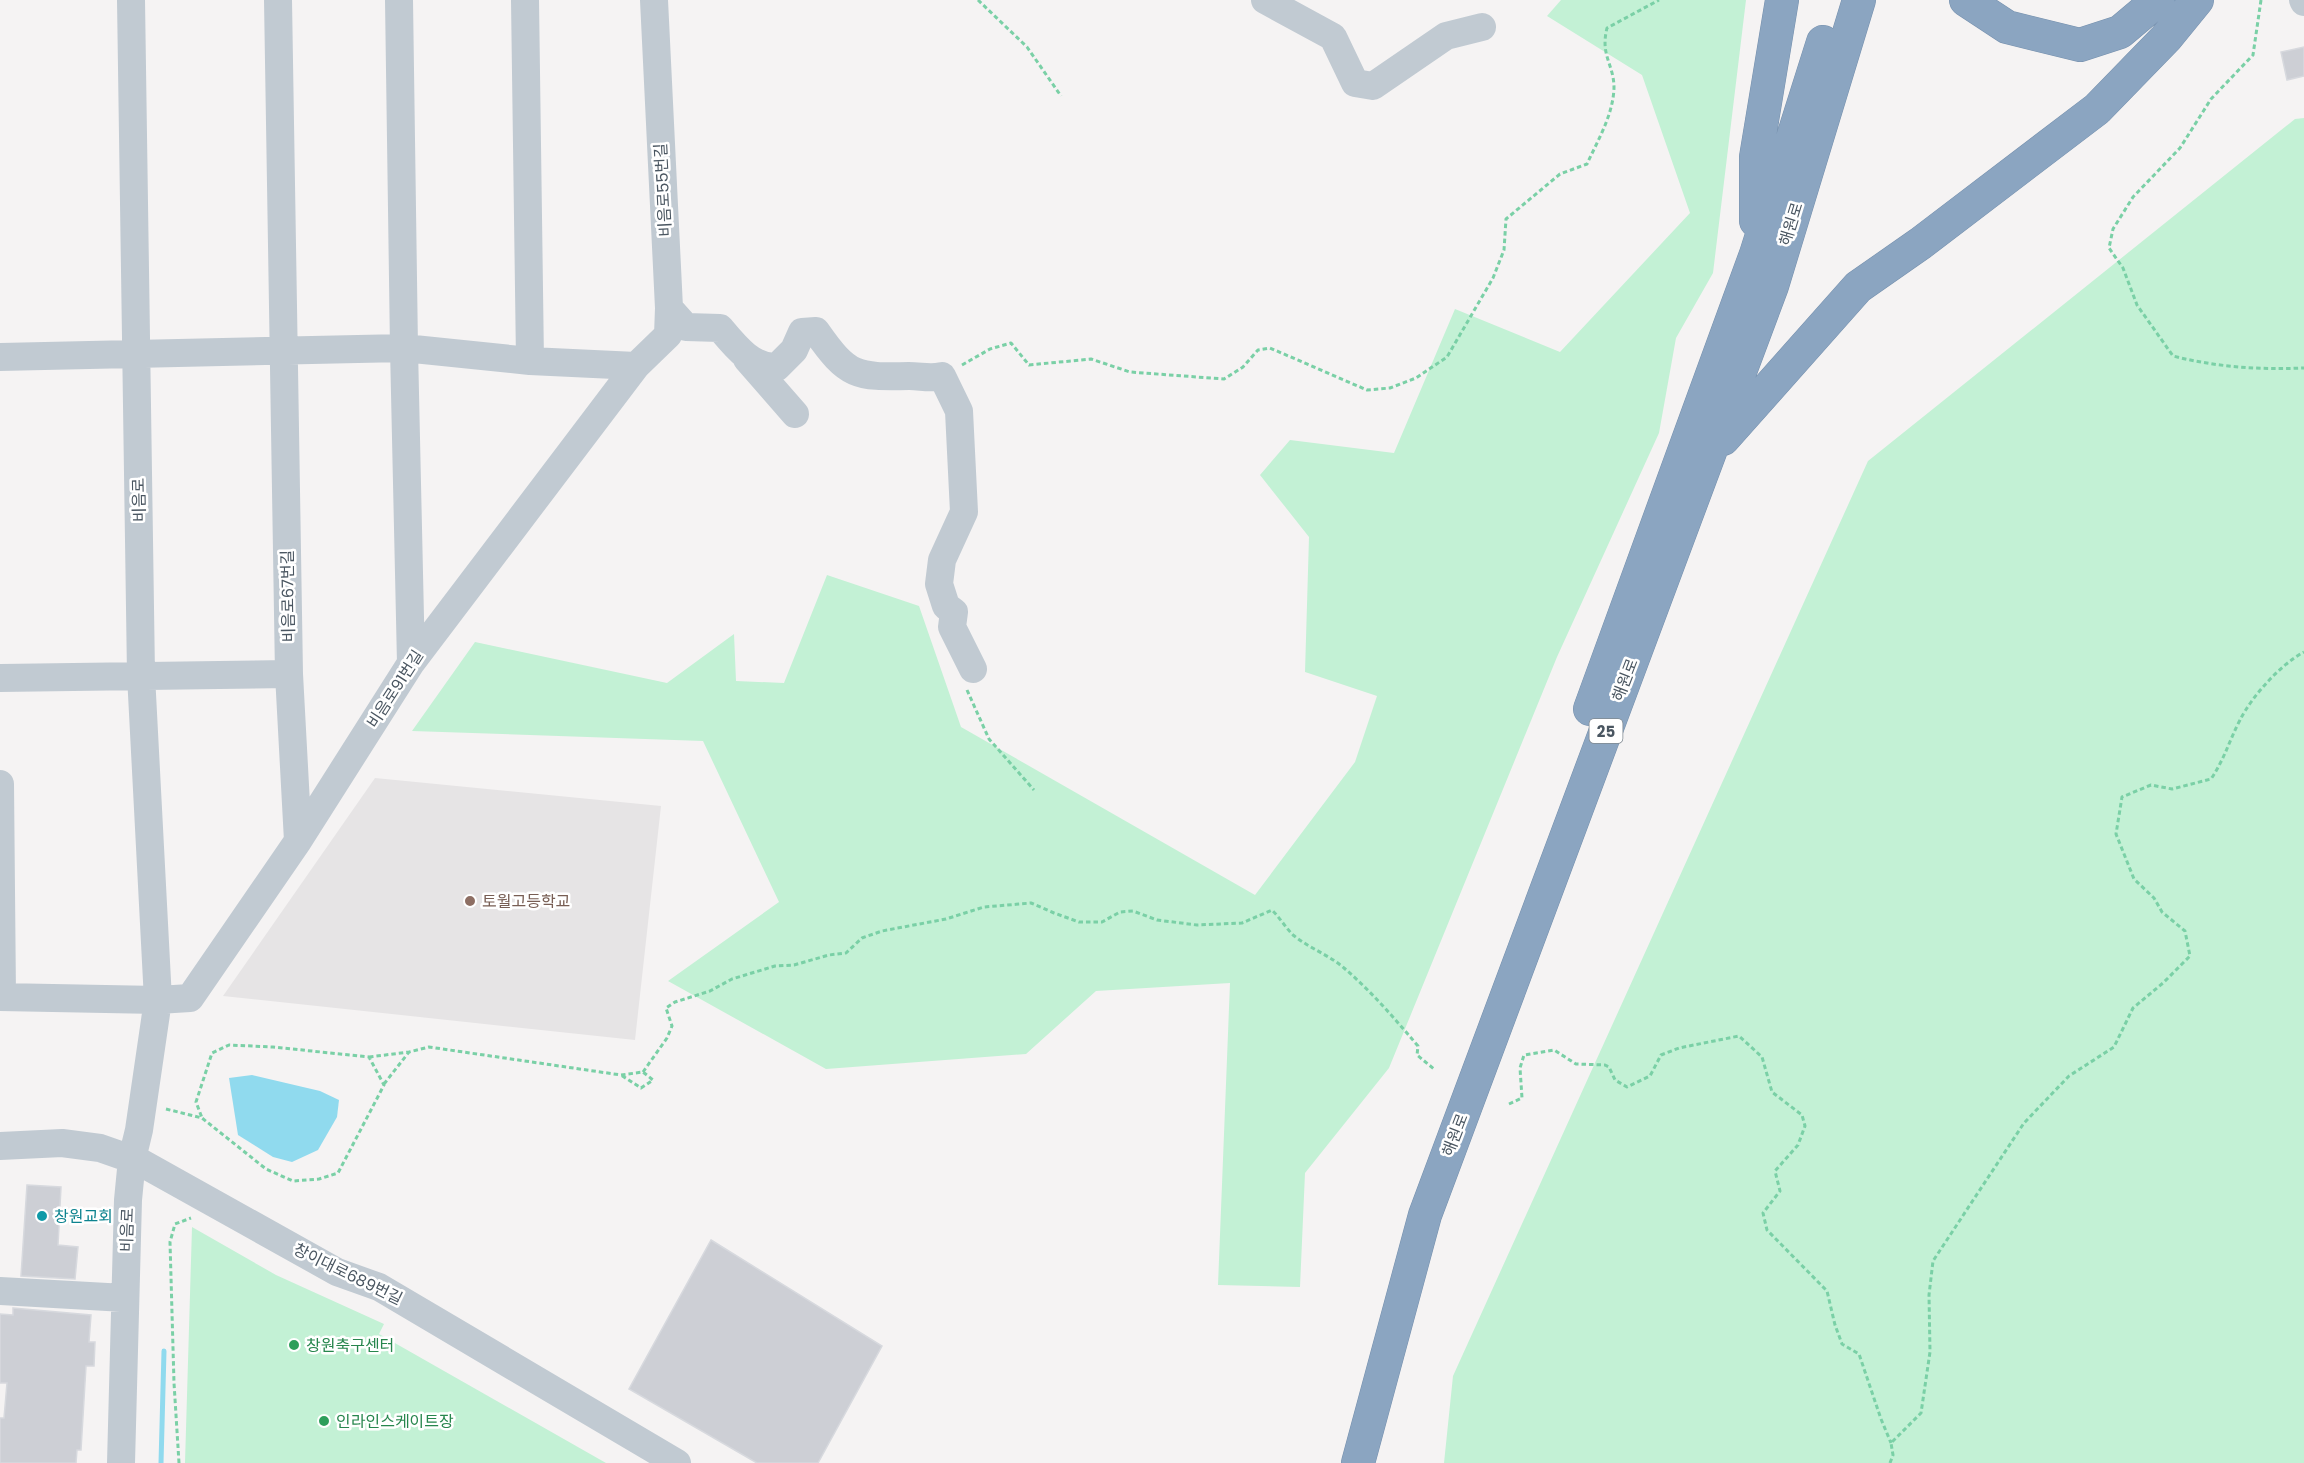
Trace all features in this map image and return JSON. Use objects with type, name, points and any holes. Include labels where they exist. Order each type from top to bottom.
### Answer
[{"type":"highway","points":[[1756,254],[1756,157],[1782,0]]},
{"type":"highway","name":"해원로","points":[[1340,1463],[1364,1357],[1410,1200],[1756,254],[1836,0]]},
{"type":"highway","name":"해원로","points":[[1358,1463],[1425,1215],[1772,286],[1859,0]]},
{"type":"highway","points":[[1966,0],[2007,27],[2080,45],[2120,32],[2158,0]]},
{"type":"highway","points":[[1710,454],[1858,287],[1921,243],[2097,109],[2166,38],[2197,0]]},
{"type":"street","name":"비음로","points":[[121,1463],[128,1200],[132,1159],[139,1130],[158,1000],[141,675],[131,0]]},
{"type":"street","points":[[278,0],[285,351]]},
{"type":"street","points":[[399,0],[411,663]]},
{"type":"street","points":[[525,0],[530,361]]},
{"type":"street","name":"비음로55번길","points":[[636,366],[668,335],[678,317],[654,0]]},
{"type":"street","points":[[1265,0],[1333,37],[1355,83],[1373,86],[1446,36],[1482,27]]},
{"type":"street","points":[[678,317],[720,328],[795,414]]},
{"type":"street","points":[[739,351],[765,367],[777,367],[794,350],[802,332],[816,331],[832,354],[855,374],[933,378],[942,376],[959,411],[964,512],[942,560],[939,584],[946,606],[954,612],[952,627],[969,678]]},
{"type":"street","points":[[0,357],[404,348],[530,361],[636,366]]},
{"type":"street","name":"비음로67번길","points":[[285,351],[289,674],[298,841]]},
{"type":"street","name":"비음로91번길","points":[[158,1000],[190,998],[298,841],[411,663],[636,366]]},
{"type":"street","points":[[0,678],[289,674]]},
{"type":"street","points":[[0,784],[1,997],[158,1000]]},
{"type":"street","name":"창이대로689번길","points":[[0,1146],[62,1143],[100,1148],[132,1159],[338,1272],[379,1287],[677,1463]]},
{"type":"street","points":[[0,1291],[125,1298]]},
{"type":"path","points":[[978,0],[1027,47],[1061,96]]},
{"type":"path","points":[[962,364],[990,349],[1011,344],[1029,365],[1091,359],[1130,372],[1224,380],[1242,367],[1258,350],[1270,348],[1367,390],[1390,388],[1416,378],[1447,357],[1493,278],[1504,250],[1506,219],[1560,174],[1587,164],[1611,111],[1614,86],[1603,44],[1607,28],[1659,0]]},
{"type":"path","points":[[2261,0],[2253,55],[2211,99],[2180,148],[2133,197],[2113,229],[2109,248],[2123,268],[2137,305],[2173,356],[2205,364],[2266,369],[2304,368]]},
{"type":"path","points":[[1891,1443],[1921,1413],[1930,1352],[1929,1295],[1933,1261],[2024,1123],[2069,1076],[2114,1047],[2133,1008],[2190,956],[2185,931],[2162,912],[2154,898],[2134,879],[2116,834],[2121,797],[2151,785],[2172,789],[2211,779],[2224,759],[2241,718],[2275,672],[2304,652]]},
{"type":"path","points":[[969,678],[989,739],[1034,790]]},
{"type":"path","points":[[202,1118],[196,1102],[212,1053],[229,1045],[369,1057],[429,1047],[621,1076],[643,1072],[667,1038],[672,1026],[666,1008],[675,1002],[710,991],[732,979],[775,966],[794,965],[829,955],[846,953],[862,938],[882,931],[946,919],[984,908],[1031,903],[1078,922],[1102,922],[1120,912],[1133,911],[1157,920],[1182,925],[1242,923],[1272,910],[1284,921],[1291,933],[1312,949],[1343,966],[1394,1017],[1418,1046],[1417,1055],[1434,1069]]},
{"type":"path","points":[[1509,1104],[1522,1098],[1520,1068],[1524,1054],[1554,1050],[1576,1064],[1605,1065],[1609,1067],[1616,1080],[1627,1087],[1650,1076],[1661,1056],[1679,1048],[1739,1036],[1762,1057],[1772,1092],[1802,1115],[1805,1126],[1798,1145],[1775,1171],[1780,1191],[1763,1213],[1767,1230],[1827,1291],[1834,1324],[1842,1344],[1859,1354],[1891,1443],[1893,1455],[1890,1463]]},
{"type":"path","points":[[164,1109],[202,1118],[266,1169],[293,1181],[320,1179],[338,1173],[384,1084],[409,1052]]},
{"type":"path","points":[[369,1057],[384,1084]]},
{"type":"path","points":[[621,1076],[640,1088],[652,1080],[643,1072]]},
{"type":"path","points":[[179,1463],[170,1242],[175,1224],[195,1217]]},
{"type":"shaded area","name":"토월고등학교","points":[[375,778],[661,806],[635,1040],[223,996]]},
{"type":"green space","points":[[1561,0],[1746,0],[1713,273],[1676,338],[1659,433],[1557,657],[1389,1068],[1305,1173],[1300,1287],[1218,1285],[1230,983],[1096,991],[1026,1054],[826,1069],[668,981],[779,902],[703,741],[412,731],[475,642],[667,683],[734,634],[736,681],[784,683],[827,575],[919,606],[961,727],[1255,895],[1355,762],[1377,696],[1305,672],[1309,537],[1260,475],[1290,440],[1394,453],[1455,309],[1560,352],[1690,213],[1642,75],[1547,16]]},
{"type":"green space","points":[[2304,118],[2304,1463],[1444,1463],[1453,1376],[1868,461],[2295,119]]},
{"type":"green space","name":"창원축구센터","points":[[192,1227],[276,1275],[384,1324],[379,1334],[606,1463],[185,1463]]},
{"type":"water","points":[[252,1075],[320,1091],[339,1100],[337,1117],[318,1150],[292,1162],[273,1157],[238,1135],[229,1078]]},
{"type":"building","points":[[2304,47],[2304,76],[2287,80],[2281,52]]},
{"type":"building","name":"창원교회","points":[[27,1185],[61,1187],[58,1245],[78,1247],[75,1279],[21,1276]]},
{"type":"building","points":[[711,1240],[882,1346],[818,1463],[757,1463],[629,1389]]},
{"type":"building","points":[[13,1308],[91,1315],[89,1342],[95,1342],[94,1366],[86,1366],[81,1450],[77,1450],[76,1463],[0,1463],[0,1418],[4,1418],[7,1383],[0,1383],[0,1314],[13,1315]]},
{"type":"waterway","points":[[161,1463],[164,1351]]},
{"type":"place","name":"토월고등학교","points":[[470,901]]},
{"type":"place","name":"창원교회","points":[[42,1216]]},
{"type":"place","name":"창원축구센터","points":[[294,1345]]},
{"type":"place","name":"인라인스케이트장","points":[[324,1421]]}]
